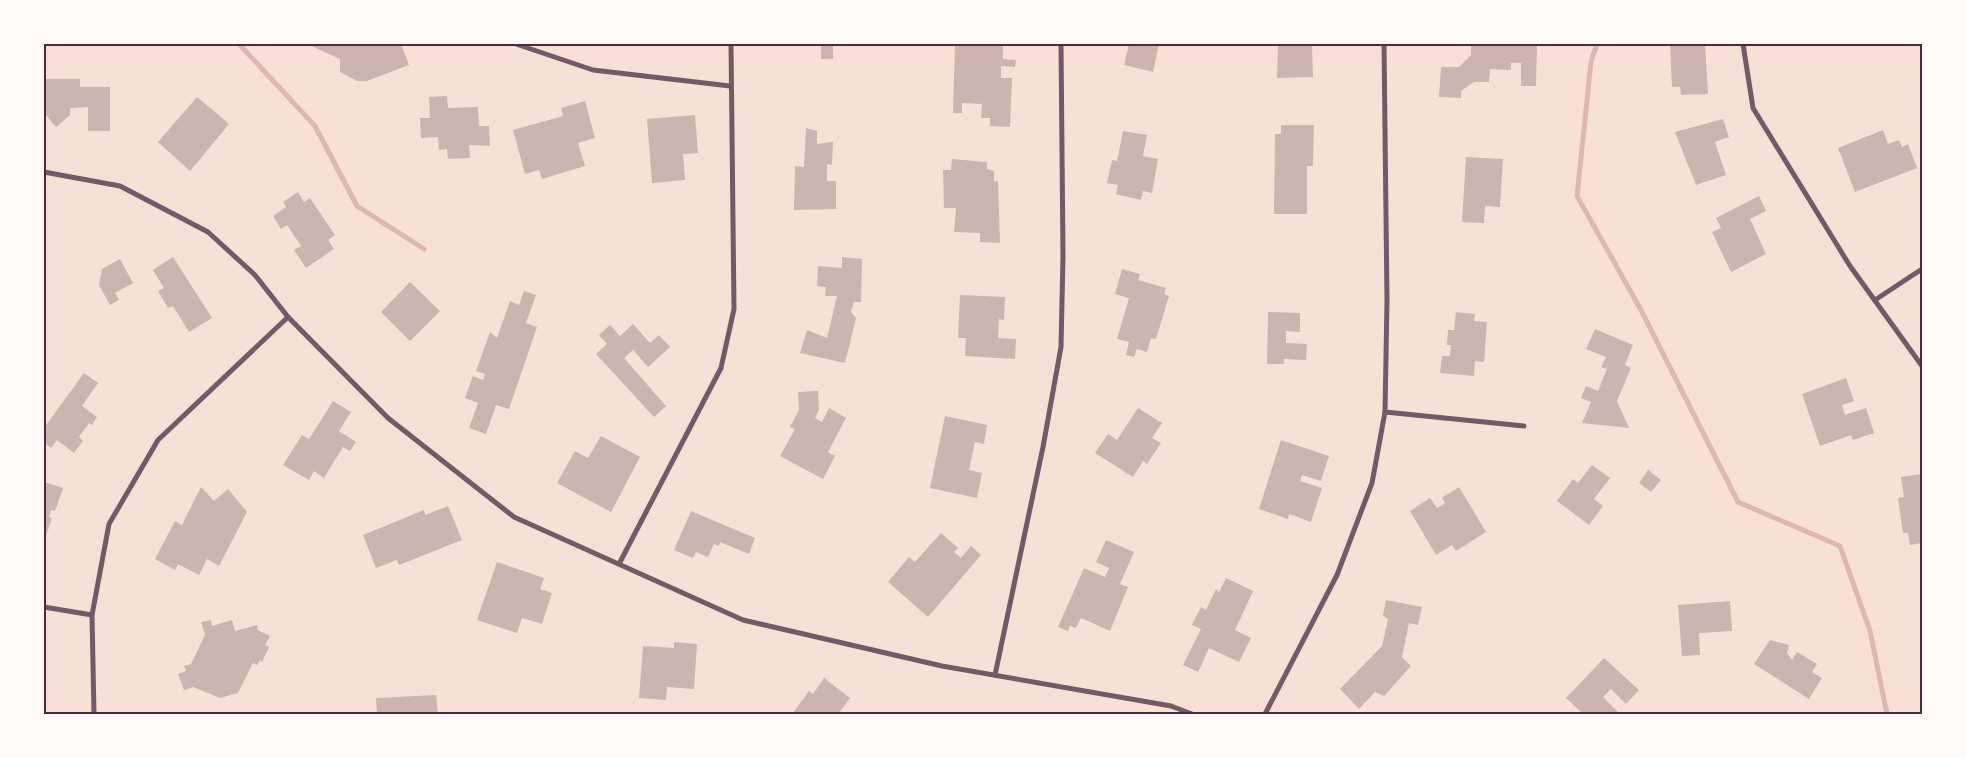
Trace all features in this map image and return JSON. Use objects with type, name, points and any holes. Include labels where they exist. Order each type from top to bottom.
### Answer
[{"type":"street","points":[[516,44],[593,70],[730,86]]},
{"type":"street","points":[[618,564],[721,368],[734,309],[731,44]]},
{"type":"street","points":[[995,675],[1043,448],[1061,348],[1063,256],[1061,44]]},
{"type":"street","points":[[1265,714],[1337,575],[1372,483],[1385,412],[1387,301],[1384,44]]},
{"type":"street","points":[[1743,44],[1753,108],[1850,266],[1922,366]]},
{"type":"street","points":[[44,172],[120,186],[208,232],[255,275],[288,317],[388,418],[514,517],[742,620],[942,666],[1171,706],[1192,714]]},
{"type":"street","points":[[1875,300],[1922,269]]},
{"type":"street","points":[[94,714],[92,616],[109,524],[158,440],[288,317]]},
{"type":"street","points":[[1385,412],[1524,426]]},
{"type":"street","points":[[44,608],[92,616]]},
{"type":"building","points":[[307,44],[401,44],[409,65],[367,81],[357,81],[340,72],[340,59]]},
{"type":"building","points":[[821,44],[833,44],[833,59],[821,59]]},
{"type":"building","points":[[955,44],[1003,44],[1003,59],[1016,60],[1015,67],[1001,66],[1001,78],[1012,78],[1010,127],[990,126],[990,118],[981,118],[982,104],[962,103],[962,113],[953,113]]},
{"type":"building","points":[[1129,44],[1159,44],[1153,72],[1124,65]]},
{"type":"building","points":[[1278,44],[1312,44],[1313,77],[1277,78]]},
{"type":"building","points":[[1471,44],[1537,44],[1536,86],[1521,86],[1521,63],[1511,63],[1511,70],[1490,69],[1489,82],[1474,82],[1461,91],[1461,98],[1439,97],[1441,67],[1459,67],[1471,55]]},
{"type":"building","points":[[1670,44],[1705,44],[1708,94],[1681,95],[1680,87],[1672,87]]},
{"type":"building","points":[[46,79],[80,79],[80,87],[110,87],[110,131],[88,131],[88,107],[70,108],[70,115],[56,127],[45,114]]},
{"type":"building","points":[[447,96],[448,108],[478,107],[479,126],[489,126],[490,146],[469,145],[470,158],[448,159],[447,149],[439,150],[438,137],[421,138],[420,118],[430,118],[429,97]]},
{"type":"building","points":[[197,97],[229,124],[190,171],[158,142]]},
{"type":"building","points":[[585,101],[595,138],[578,143],[585,166],[542,179],[539,170],[525,174],[513,130],[563,116],[561,108]]},
{"type":"building","points":[[695,115],[698,153],[683,154],[685,180],[652,183],[647,119]]},
{"type":"building","points":[[1723,119],[1729,137],[1715,142],[1726,175],[1696,185],[1675,132]]},
{"type":"building","points":[[1281,125],[1314,125],[1313,166],[1307,166],[1307,214],[1274,214],[1275,134],[1281,134]]},
{"type":"building","points":[[806,128],[817,131],[817,144],[833,142],[832,165],[827,164],[827,181],[836,181],[836,209],[794,210],[795,166],[804,167]]},
{"type":"building","points":[[1883,130],[1888,144],[1899,140],[1902,147],[1908,144],[1917,168],[1855,192],[1838,148]]},
{"type":"building","points":[[1123,131],[1147,135],[1143,156],[1158,159],[1152,193],[1143,191],[1141,200],[1116,194],[1118,185],[1107,183],[1112,160],[1117,161]]},
{"type":"building","points":[[1466,157],[1503,159],[1500,207],[1485,206],[1484,223],[1462,222]]},
{"type":"building","points":[[952,159],[987,162],[987,169],[994,171],[994,182],[998,181],[1000,243],[980,242],[980,233],[954,232],[956,208],[944,208],[943,170],[951,170]]},
{"type":"building","points":[[298,192],[304,202],[310,198],[335,235],[328,240],[334,249],[306,268],[294,250],[301,246],[287,225],[281,229],[273,216],[286,207],[283,202]]},
{"type":"building","points":[[1759,196],[1766,211],[1750,219],[1766,254],[1731,272],[1712,232],[1721,228],[1716,218]]},
{"type":"building","points":[[173,257],[212,318],[189,332],[173,306],[168,308],[158,291],[164,288],[153,270]]},
{"type":"building","points":[[842,257],[862,259],[861,302],[854,302],[851,312],[856,318],[845,363],[800,353],[807,330],[827,338],[837,296],[825,296],[826,287],[817,286],[818,266],[842,268]]},
{"type":"building","points":[[120,259],[133,283],[115,293],[119,300],[110,305],[99,285],[102,269]]},
{"type":"building","points":[[1122,269],[1140,274],[1138,280],[1166,288],[1164,294],[1169,296],[1156,339],[1151,338],[1147,352],[1137,349],[1134,357],[1126,355],[1129,342],[1117,339],[1129,298],[1115,294]]},
{"type":"building","points":[[410,282],[440,311],[410,341],[381,312]]},
{"type":"building","points":[[524,291],[536,295],[526,323],[537,327],[509,409],[496,405],[486,434],[469,428],[478,403],[465,398],[473,376],[483,380],[485,374],[476,371],[490,332],[497,338],[510,301],[519,305]]},
{"type":"building","points":[[960,295],[1005,297],[1004,320],[999,319],[998,338],[1016,339],[1015,359],[965,356],[966,338],[958,338]]},
{"type":"building","points":[[1268,312],[1300,313],[1300,332],[1286,331],[1286,343],[1307,344],[1306,360],[1284,359],[1284,364],[1267,364]]},
{"type":"building","points":[[1456,312],[1475,314],[1474,321],[1487,322],[1484,362],[1475,361],[1474,376],[1440,373],[1442,356],[1450,356],[1451,345],[1447,345],[1448,330],[1454,330]]},
{"type":"building","points":[[633,324],[650,343],[659,335],[670,347],[648,367],[633,350],[624,358],[666,406],[654,417],[596,354],[607,344],[599,335],[610,325],[620,336]]},
{"type":"building","points":[[1595,329],[1633,345],[1625,365],[1631,368],[1617,401],[1629,428],[1582,423],[1591,402],[1581,398],[1586,386],[1598,391],[1607,369],[1601,367],[1606,357],[1586,349]]},
{"type":"building","points":[[84,373],[98,383],[82,406],[97,417],[92,425],[89,423],[79,437],[83,441],[74,453],[57,440],[51,448],[44,443],[44,428]]},
{"type":"building","points":[[1846,378],[1854,401],[1842,405],[1845,415],[1866,408],[1874,433],[1853,440],[1851,435],[1820,446],[1802,394]]},
{"type":"building","points":[[818,391],[819,410],[815,418],[822,422],[829,408],[846,418],[828,452],[835,456],[823,479],[780,456],[795,429],[790,427],[799,410],[798,392]]},
{"type":"building","points":[[333,401],[351,412],[339,431],[356,442],[350,451],[343,447],[324,478],[314,471],[309,480],[283,465],[302,435],[309,439]]},
{"type":"building","points":[[1138,408],[1162,423],[1152,438],[1161,443],[1147,464],[1143,461],[1133,477],[1095,453],[1108,434],[1117,440]]},
{"type":"building","points":[[945,416],[987,425],[984,444],[975,442],[969,470],[982,473],[977,498],[930,488]]},
{"type":"building","points":[[601,436],[640,457],[611,512],[557,483],[575,451],[588,458]]},
{"type":"building","points":[[1281,440],[1329,456],[1321,481],[1302,475],[1300,481],[1322,488],[1311,522],[1289,514],[1288,519],[1259,509]]},
{"type":"building","points":[[1592,465],[1610,478],[1594,499],[1603,506],[1589,525],[1557,501],[1573,479],[1578,483]]},
{"type":"building","points":[[1648,470],[1661,480],[1651,492],[1639,483]]},
{"type":"building","points":[[1922,474],[1922,543],[1910,545],[1908,533],[1903,533],[1898,498],[1904,497],[1901,477]]},
{"type":"building","points":[[44,482],[63,488],[55,511],[51,510],[49,517],[52,518],[44,542]]},
{"type":"building","points":[[201,487],[214,501],[228,489],[247,512],[219,566],[207,559],[199,575],[178,564],[175,570],[155,559],[175,521],[182,525]]},
{"type":"building","points":[[1459,487],[1486,532],[1456,551],[1452,545],[1436,555],[1410,511],[1430,498],[1437,508],[1445,503],[1442,498]]},
{"type":"building","points":[[448,506],[462,540],[399,565],[397,560],[376,568],[363,535],[424,510],[425,515]]},
{"type":"building","points":[[691,511],[755,538],[749,554],[720,542],[719,546],[714,544],[708,557],[696,552],[693,558],[674,550]]},
{"type":"building","points":[[941,533],[958,548],[954,552],[961,558],[971,546],[981,555],[928,617],[888,582],[909,557],[915,562]]},
{"type":"building","points":[[1106,540],[1134,552],[1120,584],[1128,587],[1110,631],[1081,618],[1076,628],[1070,626],[1068,631],[1058,627],[1084,568],[1105,577],[1109,568],[1096,562]]},
{"type":"building","points":[[497,562],[544,578],[540,589],[552,593],[542,624],[522,618],[517,633],[477,620]]},
{"type":"building","points":[[1226,578],[1253,591],[1235,630],[1251,638],[1239,662],[1209,648],[1198,672],[1183,665],[1201,629],[1192,625],[1201,607],[1206,610],[1216,589],[1219,592]]},
{"type":"building","points":[[1386,600],[1422,607],[1418,625],[1409,623],[1402,657],[1411,666],[1384,696],[1375,692],[1359,709],[1340,689],[1382,646],[1388,619],[1383,616]]},
{"type":"building","points":[[1730,601],[1732,631],[1699,633],[1700,655],[1682,656],[1678,605]]},
{"type":"building","points":[[211,620],[212,626],[232,620],[235,631],[257,625],[258,630],[270,636],[265,645],[269,647],[262,662],[260,660],[257,665],[253,663],[238,693],[220,698],[193,687],[184,690],[178,674],[186,671],[184,666],[191,664],[205,635],[201,622]]},
{"type":"building","points":[[1770,640],[1789,645],[1787,653],[1792,660],[1797,652],[1817,664],[1812,672],[1822,678],[1809,699],[1754,664]]},
{"type":"building","points":[[674,642],[697,644],[694,689],[667,687],[666,700],[639,698],[643,646],[674,648]]},
{"type":"building","points":[[1604,658],[1639,690],[1626,704],[1611,689],[1603,697],[1619,713],[1617,714],[1583,714],[1566,698]]},
{"type":"building","points":[[824,678],[850,698],[838,714],[793,713],[809,691],[813,694]]},
{"type":"building","points":[[436,695],[438,714],[377,714],[376,698]]},
{"type":"waterway","points":[[239,44],[315,126],[357,206],[424,249]]},
{"type":"waterway","points":[[1597,44],[1591,62],[1577,196],[1641,310],[1738,502],[1840,546],[1870,631],[1887,714]]}]
